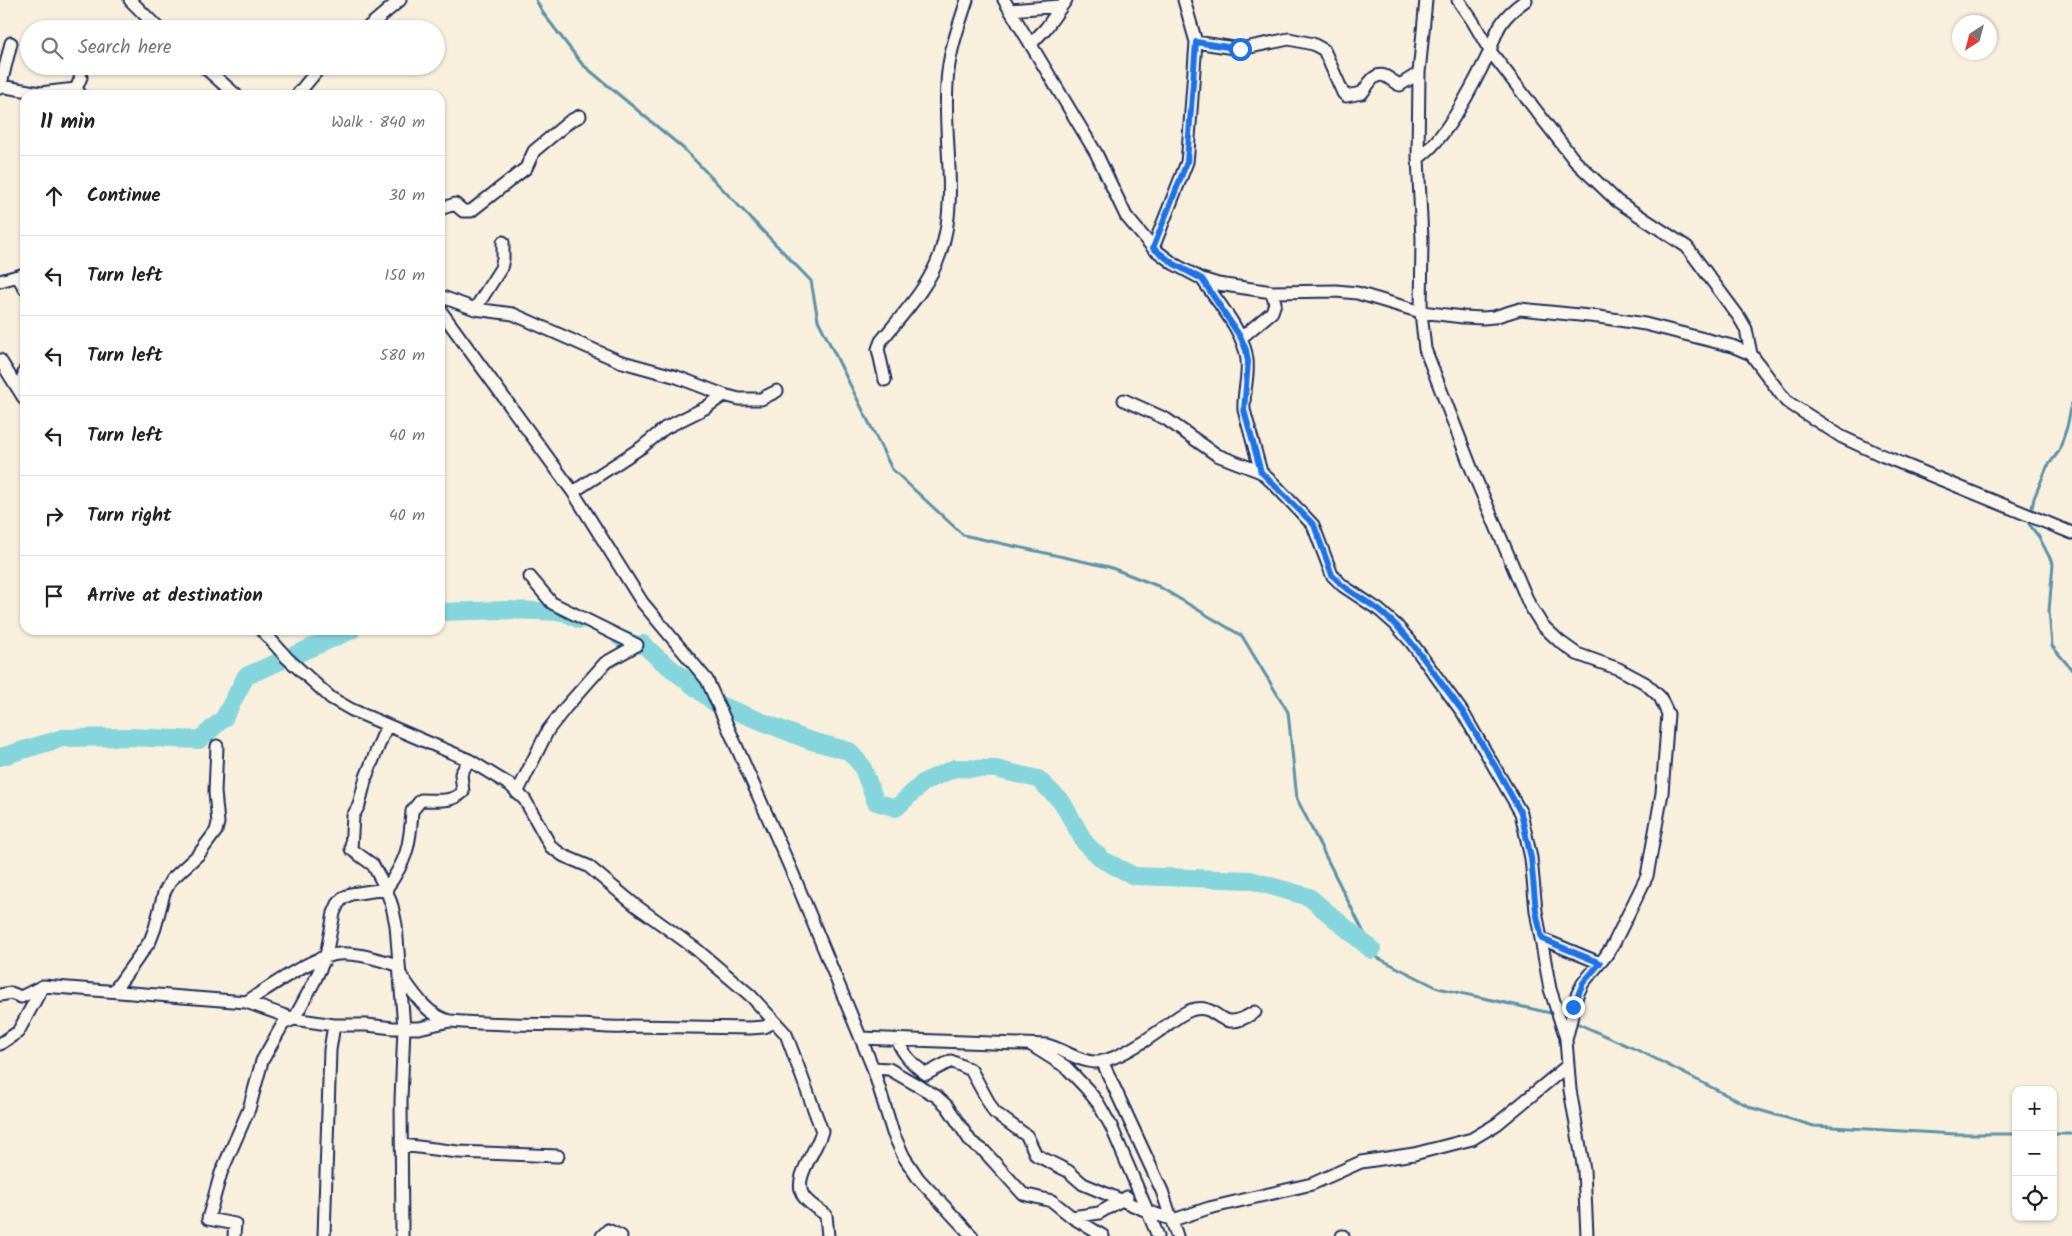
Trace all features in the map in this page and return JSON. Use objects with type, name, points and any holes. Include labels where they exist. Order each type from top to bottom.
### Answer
[{"type":"street","points":[[130,0],[150,20]]},
{"type":"street","points":[[377,20],[400,0]]},
{"type":"street","points":[[885,380],[878,349],[881,342],[926,284],[940,255],[946,232],[951,180],[947,134],[946,86],[949,58],[967,0]]},
{"type":"street","points":[[1153,248],[1187,162],[1196,42],[1184,0]]},
{"type":"street","points":[[1426,0],[1419,73],[1418,158],[1422,239],[1420,312],[1425,349],[1472,470],[1529,604],[1542,625],[1577,654],[1619,669],[1645,683],[1660,696],[1668,714],[1662,793],[1647,876],[1612,945],[1583,983],[1576,996],[1566,1040],[1567,1066],[1584,1170],[1587,1236]]},
{"type":"street","points":[[1458,0],[1490,51],[1575,161],[1617,201],[1687,247],[1739,316],[1746,330],[1752,354],[1786,401],[1842,437],[2072,533]]},
{"type":"street","points":[[1418,158],[1436,143],[1472,86],[1490,51],[1501,23],[1509,13],[1526,0]]},
{"type":"street","points":[[1063,3],[1007,5],[1096,153],[1126,216],[1153,248],[1174,264],[1202,279],[1218,284],[1272,292],[1336,292],[1357,294],[1420,312],[1482,318],[1520,309],[1599,317],[1685,333],[1732,346],[1752,354]]},
{"type":"street","points":[[1031,44],[1046,28],[1063,3]]},
{"type":"street","points":[[1196,42],[1240,49],[1289,39],[1313,44],[1324,50],[1343,94],[1346,96],[1362,93],[1370,82],[1380,76],[1385,76],[1400,85],[1419,73]]},
{"type":"street","points":[[0,50],[11,43],[0,87],[20,90]]},
{"type":"street","points":[[78,90],[80,75]]},
{"type":"street","points":[[213,75],[230,90]]},
{"type":"street","points":[[301,90],[314,75]]},
{"type":"street","points":[[445,207],[456,204],[463,211],[471,211],[526,168],[534,151],[570,121],[580,116]]},
{"type":"street","points":[[475,309],[500,268],[503,260],[502,242]]},
{"type":"street","points":[[0,281],[20,275]]},
{"type":"street","points":[[1202,279],[1241,338],[1246,350],[1248,362],[1244,410],[1261,472]]},
{"type":"street","points":[[1241,338],[1272,312],[1275,303],[1272,292]]},
{"type":"street","points":[[445,298],[475,309],[514,314],[619,362],[677,377],[724,395],[739,399],[760,399],[776,391]]},
{"type":"street","points":[[445,317],[573,492],[642,602],[706,680],[745,763],[861,1038],[873,1068],[893,1133],[904,1157],[918,1178],[972,1236]]},
{"type":"street","points":[[0,360],[20,392]]},
{"type":"street","points":[[573,492],[642,447],[665,428],[705,408],[724,395]]},
{"type":"street","points":[[1124,400],[1166,419],[1217,455],[1261,472],[1314,525],[1332,575],[1343,586],[1379,610],[1396,625],[1411,642],[1463,712],[1521,813],[1531,858],[1536,911],[1550,989],[1566,1040]]},
{"type":"street","points":[[517,793],[548,730],[566,706],[605,663],[637,646],[552,603],[530,577]]},
{"type":"street","points":[[266,635],[286,658],[331,698],[352,710],[469,760],[510,785],[525,800],[551,847],[564,856],[588,866],[696,949],[752,996],[786,1034],[822,1131],[819,1142],[800,1178],[800,1188],[804,1198],[826,1215],[828,1236]]},
{"type":"street","points":[[387,725],[366,777],[359,806],[353,816],[352,849],[373,865],[386,889],[396,925],[404,1028],[401,1100],[402,1236]]},
{"type":"street","points":[[114,991],[150,940],[164,893],[171,880],[199,854],[216,832],[218,823],[215,792],[217,746]]},
{"type":"street","points":[[234,1236],[235,1224],[208,1219],[221,1173],[249,1108],[262,1061],[283,1024],[294,1019],[326,956],[334,913],[343,898],[351,894],[386,889],[403,864],[408,850],[412,811],[415,806],[421,800],[444,801],[457,798],[463,792],[461,774],[469,760]]},
{"type":"street","points":[[1542,939],[1600,963]]},
{"type":"street","points":[[246,1002],[326,956],[352,954],[399,970],[423,1004],[442,1019],[450,1021],[534,1026],[599,1026],[620,1028],[632,1026],[750,1028],[774,1022]]},
{"type":"street","points":[[0,1044],[18,1032],[43,986]]},
{"type":"street","points":[[0,995],[11,993],[22,997],[43,986],[246,1002],[294,1019],[334,1025],[404,1028],[431,1026],[450,1021]]},
{"type":"street","points":[[861,1038],[1047,1045],[1060,1048],[1083,1060],[1102,1061],[1122,1053],[1152,1036],[1172,1020],[1191,1010],[1210,1010],[1224,1020],[1232,1021],[1255,1012]]},
{"type":"street","points":[[324,1236],[330,1050],[334,1025]]},
{"type":"street","points":[[897,1040],[905,1056],[914,1066],[926,1074],[951,1061],[971,1070],[994,1112],[1027,1136],[1036,1155],[1068,1171],[1083,1184],[1173,1220],[1208,1208],[1312,1184],[1361,1162],[1414,1154],[1472,1139],[1497,1124],[1567,1066]]},
{"type":"street","points":[[1031,1045],[1066,1067],[1092,1096],[1111,1126],[1158,1236]]},
{"type":"street","points":[[1102,1061],[1135,1131],[1173,1220],[1177,1236]]},
{"type":"street","points":[[873,1068],[889,1069],[936,1096],[947,1106],[971,1142],[984,1151],[1023,1194],[1052,1201],[1072,1217],[1103,1236]]},
{"type":"street","points":[[402,1145],[458,1152],[558,1156]]},
{"type":"street","points":[[1072,1217],[1099,1212],[1138,1192]]},
{"type":"street","points":[[602,1236],[608,1230],[621,1236]]},
{"type":"waterway","points":[[536,0],[543,13],[582,64],[684,149],[811,281],[818,320],[892,469],[963,535],[1109,567],[1158,586],[1242,636],[1288,712],[1297,799],[1376,957],[1438,988],[1555,1014]]},
{"type":"waterway","points":[[2031,513],[2034,498],[2047,467],[2059,451],[2072,403]]},
{"type":"waterway","points":[[2030,520],[2029,524],[2039,537],[2053,564],[2049,611],[2052,646],[2072,670]]},
{"type":"waterway","points":[[445,612],[505,610],[564,612],[580,620]]},
{"type":"waterway","points":[[0,757],[63,738],[129,737],[199,740],[224,718],[246,676],[340,635]]},
{"type":"waterway","points":[[620,638],[637,645],[643,644],[715,703],[808,740],[849,751],[862,766],[876,802],[896,808],[924,782],[955,768],[996,769],[1038,779],[1062,802],[1085,843],[1103,860],[1134,876],[1250,880],[1309,897],[1372,950]]},
{"type":"waterway","points":[[1572,1021],[1646,1054],[1752,1108],[1814,1126],[1955,1134],[2012,1134]]},
{"type":"waterway","points":[[2057,1134],[2072,1134]]},
{"type":"route","points":[[1240,49],[1196,42],[1187,162],[1153,248],[1174,264],[1202,279],[1241,338],[1248,362],[1244,410],[1261,472],[1314,525],[1332,575],[1354,595],[1379,610],[1411,642],[1463,712],[1495,766],[1521,813],[1531,858],[1536,911],[1542,939],[1600,963],[1583,983],[1573,1007]]}]
